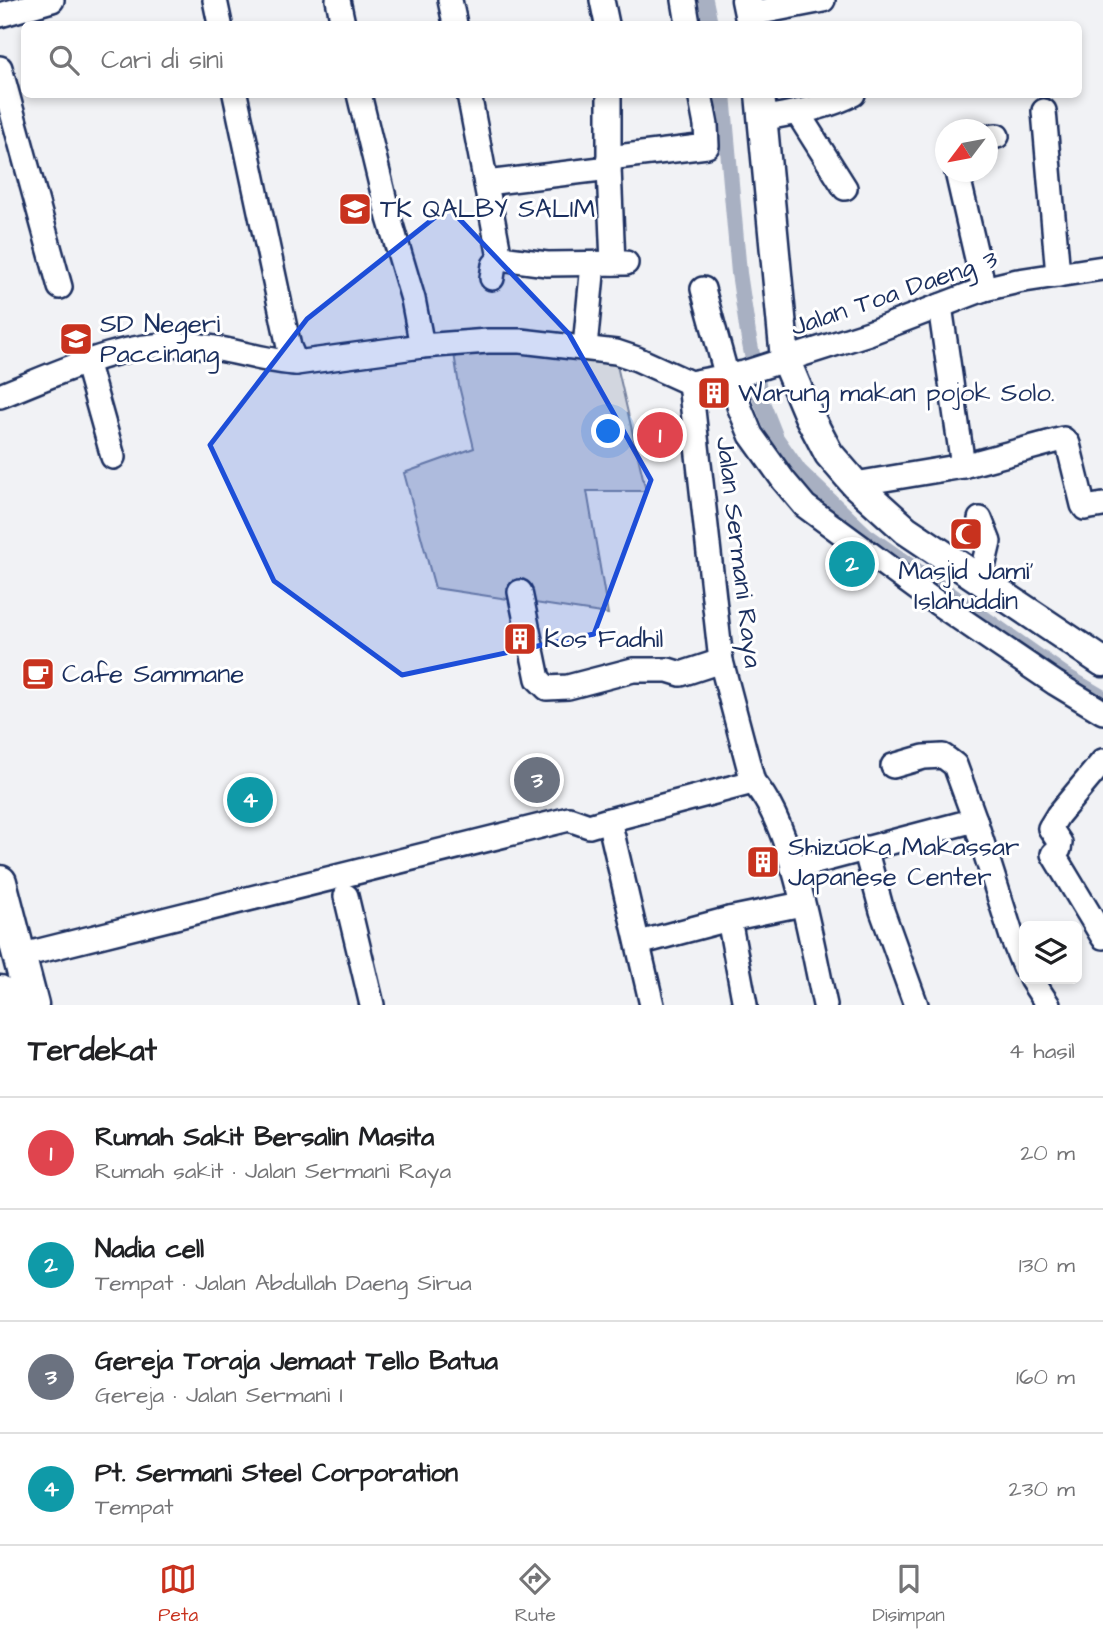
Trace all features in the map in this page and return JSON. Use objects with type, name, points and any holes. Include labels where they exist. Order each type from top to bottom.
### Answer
[{"type":"highway","points":[[0,882],[32,1005]]},
{"type":"highway","points":[[0,992],[3,1005]]},
{"type":"main road","points":[[761,107],[781,360],[829,454],[855,484],[906,530],[1103,662]]},
{"type":"street","points":[[0,15],[52,0]]},
{"type":"street","points":[[215,0],[219,21]]},
{"type":"street","points":[[338,0],[342,21]]},
{"type":"street","points":[[450,0],[454,21]]},
{"type":"street","points":[[602,0],[606,21]]},
{"type":"street","points":[[684,0],[688,21]]},
{"type":"street","points":[[749,13],[823,0]]},
{"type":"street","points":[[0,68],[60,287]]},
{"type":"street","points":[[236,98],[289,347],[296,363]]},
{"type":"street","points":[[360,98],[389,218],[413,299],[422,346]]},
{"type":"street","points":[[470,98],[486,183],[496,268],[612,263]]},
{"type":"street","points":[[585,347],[612,263],[609,98]]},
{"type":"street","points":[[486,183],[706,146],[706,125],[701,98]]},
{"type":"street","points":[[761,107],[797,112],[834,104],[845,98]]},
{"type":"street","points":[[1044,111],[1058,275]]},
{"type":"street","points":[[797,112],[845,188]]},
{"type":"street","points":[[959,182],[984,289]]},
{"type":"street","name":"Jalan Toa Daeng 3","points":[[690,383],[735,375],[869,333],[984,289],[1103,268]]},
{"type":"street","points":[[703,289],[735,375],[739,406],[751,435],[805,506],[930,598],[1055,683],[1103,712]]},
{"type":"street","points":[[940,306],[963,466]]},
{"type":"street","points":[[0,396],[86,361],[141,348],[177,344],[207,347],[276,362],[296,363],[422,346],[521,341],[616,352],[690,383]]},
{"type":"street","points":[[86,361],[113,457]]},
{"type":"street","name":"Jalan Sermani Raya","points":[[690,383],[721,661],[753,782],[764,794],[793,869],[825,1005]]},
{"type":"street","points":[[855,484],[963,466],[1063,439],[1068,444],[1083,505],[1085,508],[1103,505]]},
{"type":"street","points":[[980,519],[989,542],[980,580]]},
{"type":"street","points":[[520,592],[538,679],[547,688],[568,687],[633,670],[668,670],[681,674],[721,661]]},
{"type":"street","points":[[893,766],[924,757],[947,757],[958,771],[1019,954]]},
{"type":"street","points":[[1103,761],[1050,828],[1059,843],[1059,849],[1053,854],[1103,937]]},
{"type":"street","points":[[19,956],[569,819],[589,826],[753,782]]},
{"type":"street","points":[[609,820],[652,1005]]},
{"type":"street","points":[[793,869],[975,820]]},
{"type":"street","points":[[865,848],[881,911],[916,1005]]},
{"type":"street","points":[[346,896],[372,1005]]},
{"type":"street","points":[[639,943],[729,919],[802,904]]},
{"type":"street","points":[[729,919],[745,1005]]},
{"type":"highlighted area","points":[[448,207],[569,334],[651,480],[594,634],[402,675],[274,581],[210,445],[307,319]]},
{"type":"shaded area","points":[[547,349],[616,361],[646,491],[587,491],[608,614],[435,588],[404,473],[474,448],[454,353]]},
{"type":"waterway","points":[[705,0],[709,21]]},
{"type":"waterway","points":[[723,98],[739,273],[748,334],[761,400],[776,438],[799,471],[866,535],[1069,678],[1103,698]]},
{"type":"place","name":"TK QALBY SALIM","points":[[355,209]]},
{"type":"place","name":"SD Negeri Paccinang","points":[[76,339]]},
{"type":"place","name":"Warung makan pojok Solo.","points":[[714,393]]},
{"type":"place","name":"Rumah Sakit Bersalin Masita","points":[[660,435]]},
{"type":"place","name":"Masjid Jami' Islahuddin","points":[[966,534]]},
{"type":"place","name":"Nadia cell","points":[[852,564]]},
{"type":"place","name":"Kos Fadhil","points":[[520,639]]},
{"type":"place","name":"Cafe Sammane","points":[[38,674]]},
{"type":"place","name":"Gereja Toraja Jemaat Tello Batua","points":[[537,780]]},
{"type":"place","name":"Pt. Sermani Steel Corporation","points":[[250,800]]},
{"type":"place","name":"Shizuoka Makassar Japanese Center","points":[[763,862]]}]
